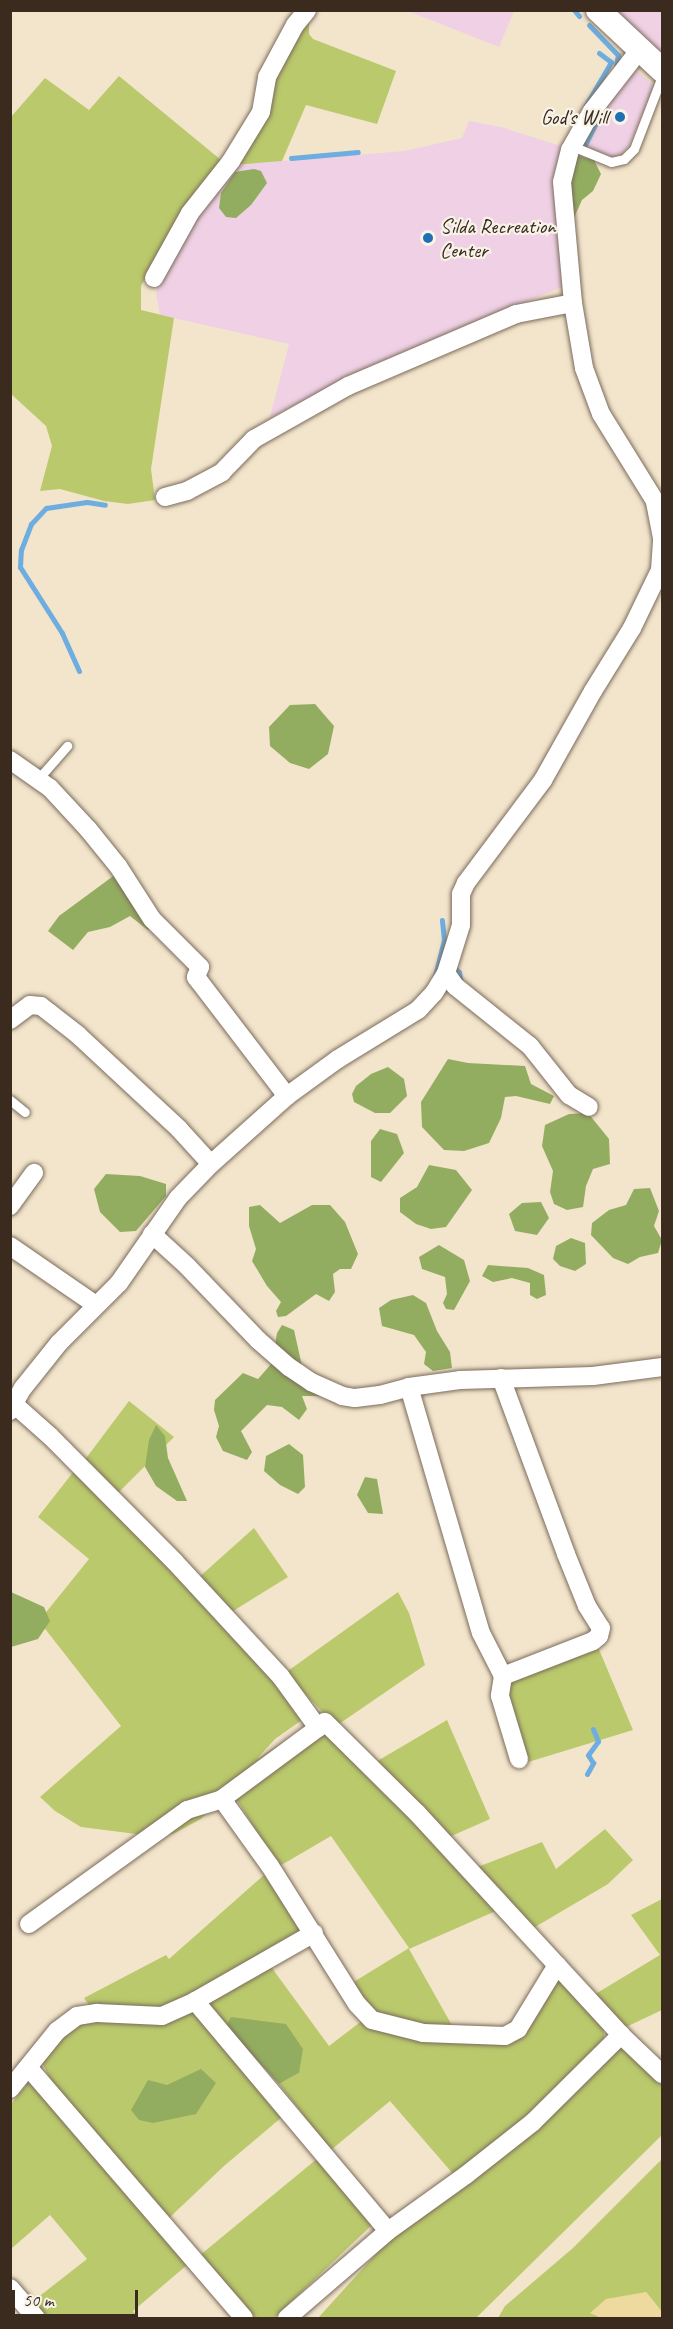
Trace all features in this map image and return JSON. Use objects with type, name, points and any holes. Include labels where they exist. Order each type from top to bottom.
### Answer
[{"type":"street","points":[[154,278],[190,213],[231,161],[261,112],[267,77],[295,25],[307,10]]},
{"type":"street","points":[[598,10],[663,70]]},
{"type":"street","points":[[318,1728],[281,1677],[175,1562],[50,1436],[13,1408],[18,1383],[119,1283],[178,1198],[211,1164],[287,1096],[338,1059],[418,1010],[434,993],[446,973],[461,925],[460,894],[543,780],[592,691],[633,628],[661,566],[662,538],[655,501],[601,414],[584,368],[573,303],[562,182],[572,146],[592,111],[641,48]]},
{"type":"street","points":[[165,497],[187,491],[222,472],[254,439],[348,386],[516,314],[573,303]]},
{"type":"street","points":[[10,760],[39,778],[88,829],[118,866],[158,925],[200,967],[196,976],[287,1096]]},
{"type":"street","points":[[446,973],[455,986],[530,1046],[568,1095],[589,1107]]},
{"type":"street","points":[[10,1020],[30,1005],[41,1006],[154,1106],[211,1164]]},
{"type":"street","points":[[10,1206],[34,1173]]},
{"type":"street","points":[[152,1234],[187,1266],[258,1340],[311,1382],[330,1392],[355,1398],[380,1395],[409,1387],[501,1378],[593,1376],[663,1367]]},
{"type":"street","points":[[10,1246],[96,1305]]},
{"type":"street","points":[[501,1378],[586,1606],[601,1628],[599,1636],[593,1641],[502,1676]]},
{"type":"street","points":[[409,1387],[481,1633],[502,1676],[500,1696],[519,1759]]},
{"type":"street","points":[[29,1924],[187,1810],[222,1799],[325,1722],[393,1790],[621,2035],[663,2074]]},
{"type":"street","points":[[222,1799],[314,1933],[366,2015],[378,2022],[423,2033],[488,2036],[511,2034],[518,2029],[531,2010],[557,1965]]},
{"type":"street","points":[[10,2089],[57,2031],[77,2016],[97,2013],[162,2016],[195,2001],[314,1933]]},
{"type":"street","points":[[195,2001],[388,2231]]},
{"type":"street","points":[[287,2319],[388,2231],[466,2175],[533,2122],[621,2035]]},
{"type":"street","points":[[28,2067],[244,2319]]},
{"type":"street","points":[[10,2288],[36,2319]]},
{"type":"lane","points":[[572,146],[611,162],[624,159],[634,149],[663,76]]},
{"type":"lane","points":[[39,778],[67,746]]},
{"type":"lane","points":[[10,1100],[25,1112]]},
{"type":"shaded area","points":[[408,11],[514,11],[499,47]]},
{"type":"shaded area","points":[[595,11],[662,11],[662,66]]},
{"type":"shaded area","points":[[633,67],[655,87],[629,146],[621,155],[609,159],[580,146],[590,125]]},
{"type":"shaded area","points":[[469,121],[501,127],[567,148],[567,285],[409,350],[270,417],[289,344],[160,315],[156,293],[161,277],[205,205],[234,165],[405,151],[462,138]]},
{"type":"green space","points":[[309,21],[309,34],[313,39],[396,71],[377,124],[306,105],[282,161],[234,165],[294,38]]},
{"type":"green space","points":[[119,76],[221,160],[161,249],[141,286],[141,310],[174,318],[151,469],[155,500],[128,504],[104,501],[60,489],[40,491],[52,446],[46,426],[11,394],[10,118],[45,78],[89,110]]},
{"type":"green space","points":[[579,156],[594,160],[601,174],[593,191],[582,200],[572,222],[571,164]]},
{"type":"green space","points":[[254,169],[261,171],[267,183],[251,205],[236,218],[226,217],[219,208],[221,193],[235,172]]},
{"type":"green space","points":[[315,704],[334,726],[328,754],[309,769],[290,763],[270,746],[269,727],[290,705]]},
{"type":"green space","points":[[116,874],[157,925],[148,930],[130,916],[110,927],[88,932],[73,950],[48,931],[59,916]]},
{"type":"green space","points":[[448,1059],[468,1063],[525,1066],[531,1084],[554,1096],[550,1104],[516,1096],[505,1097],[501,1118],[489,1143],[464,1151],[444,1150],[422,1127],[421,1102]]},
{"type":"green space","points":[[388,1067],[404,1079],[407,1096],[390,1113],[375,1113],[354,1102],[352,1094],[356,1086],[371,1074]]},
{"type":"green space","points":[[588,1113],[609,1139],[610,1164],[593,1169],[586,1186],[583,1207],[567,1210],[554,1204],[550,1192],[553,1171],[542,1146],[545,1125],[569,1114]]},
{"type":"green space","points":[[380,1129],[397,1134],[404,1153],[381,1182],[371,1177],[371,1141]]},
{"type":"green space","points":[[429,1165],[456,1170],[472,1190],[446,1227],[431,1229],[416,1224],[400,1212],[400,1198],[417,1187]]},
{"type":"green space","points":[[106,1174],[140,1176],[166,1184],[166,1196],[136,1231],[120,1232],[100,1212],[94,1189]]},
{"type":"green space","points":[[650,1188],[659,1211],[654,1226],[662,1240],[658,1253],[640,1257],[628,1264],[613,1258],[591,1235],[592,1223],[609,1210],[626,1205],[634,1189]]},
{"type":"green space","points":[[541,1202],[549,1218],[537,1235],[515,1231],[509,1214],[522,1203]]},
{"type":"green space","points":[[260,1205],[280,1223],[312,1205],[330,1205],[345,1222],[358,1254],[351,1269],[340,1269],[333,1274],[335,1292],[329,1301],[316,1294],[286,1316],[278,1317],[276,1311],[281,1302],[267,1286],[252,1261],[256,1249],[249,1226],[249,1207]]},
{"type":"green space","points":[[571,1238],[585,1243],[586,1264],[575,1271],[560,1266],[553,1259],[556,1246]]},
{"type":"green space","points":[[439,1245],[464,1260],[470,1281],[454,1310],[446,1309],[443,1303],[447,1294],[445,1277],[422,1269],[419,1257]]},
{"type":"green space","points":[[488,1265],[528,1268],[544,1275],[546,1295],[537,1299],[530,1295],[530,1283],[512,1278],[493,1282],[482,1276]]},
{"type":"green space","points":[[413,1295],[426,1303],[437,1331],[450,1352],[452,1368],[433,1371],[424,1364],[426,1352],[414,1335],[382,1326],[379,1308],[391,1300]]},
{"type":"green space","points":[[282,1325],[294,1330],[302,1366],[321,1396],[302,1396],[307,1409],[299,1420],[282,1407],[267,1405],[241,1431],[252,1452],[247,1460],[223,1451],[216,1437],[219,1426],[214,1410],[215,1400],[243,1373],[258,1379],[272,1363],[277,1333]]},
{"type":"green space","points":[[129,1401],[174,1437],[117,1494],[84,1461]]},
{"type":"green space","points":[[156,1425],[165,1436],[168,1458],[187,1501],[177,1501],[156,1486],[145,1467],[149,1440]]},
{"type":"green space","points":[[289,1444],[303,1455],[305,1487],[298,1494],[280,1485],[264,1471],[266,1456]]},
{"type":"green space","points":[[74,1471],[309,1715],[275,1739],[256,1760],[316,1720],[498,1910],[409,1949],[454,2029],[419,2029],[368,2014],[352,1983],[409,1948],[331,1836],[278,1867],[230,1788],[201,1819],[173,1834],[144,1835],[81,1827],[55,1811],[40,1797],[121,1726],[39,1621],[89,1559],[38,1517]]},
{"type":"green space","points":[[365,1477],[377,1479],[383,1514],[368,1513],[357,1495]]},
{"type":"green space","points":[[254,1528],[288,1577],[230,1613],[197,1579]]},
{"type":"green space","points":[[11,1592],[44,1607],[50,1621],[38,1639],[11,1647]]},
{"type":"green space","points":[[398,1592],[409,1613],[425,1665],[336,1726],[285,1673]]},
{"type":"green space","points":[[595,1640],[633,1730],[525,1763],[500,1678]]},
{"type":"green space","points":[[447,1720],[490,1819],[447,1838],[374,1763]]},
{"type":"green space","points":[[605,1829],[633,1860],[608,1884],[530,1930],[504,1893],[475,1868],[542,1842],[556,1869]]},
{"type":"green space","points":[[264,1875],[302,1930],[158,2014],[89,2005],[84,1998],[166,1955],[169,1959]]},
{"type":"green space","points":[[662,1899],[662,2010],[626,2027],[592,1996],[660,1955],[631,1915]]},
{"type":"green space","points":[[269,1964],[329,2046],[363,2020],[512,2040],[558,1975],[603,2027],[605,2041],[531,2119],[454,2175],[390,2101],[331,2150],[279,2084],[299,2073],[226,2026],[204,2003]]},
{"type":"green space","points":[[193,2009],[282,2117],[224,2166],[168,2219],[54,2088],[43,2064],[49,2050],[85,2018]]},
{"type":"green space","points":[[231,2017],[286,2024],[303,2049],[299,2073],[279,2084],[226,2026]]},
{"type":"green space","points":[[622,2045],[662,2084],[662,2135],[476,2318],[318,2318],[385,2244]]},
{"type":"green space","points":[[201,2069],[216,2083],[196,2114],[153,2123],[139,2120],[131,2110],[148,2080],[167,2085]]},
{"type":"green space","points":[[28,2083],[39,2090],[187,2265],[133,2311],[139,2318],[46,2318],[32,2302],[87,2259],[50,2215],[11,2249],[11,2104]]},
{"type":"green space","points":[[318,2158],[374,2223],[274,2318],[255,2318],[199,2256]]},
{"type":"green space","points":[[662,2159],[662,2312],[646,2292],[591,2313],[602,2318],[498,2318],[505,2306],[573,2248]]},
{"type":"sand","points":[[646,2292],[662,2312],[662,2318],[602,2318],[590,2313],[606,2299]]},
{"type":"waterway","points":[[574,10],[579,16]]},
{"type":"waterway","points":[[589,25],[618,55],[616,65]]},
{"type":"waterway","points":[[586,105],[611,62],[599,53]]},
{"type":"waterway","points":[[585,145],[596,122]]},
{"type":"waterway","points":[[291,158],[358,152]]},
{"type":"waterway","points":[[79,671],[62,633],[20,567],[21,550],[31,524],[46,508],[87,502],[105,505]]},
{"type":"waterway","points":[[434,980],[444,940],[442,920]]},
{"type":"waterway","points":[[452,966],[459,972],[461,983]]},
{"type":"waterway","points":[[587,1774],[593,1763],[588,1755],[598,1741],[593,1729]]},
{"type":"place","name":"God's Will","points":[[620,117]]},
{"type":"place","name":"Silda Recreation Center","points":[[428,238]]}]
